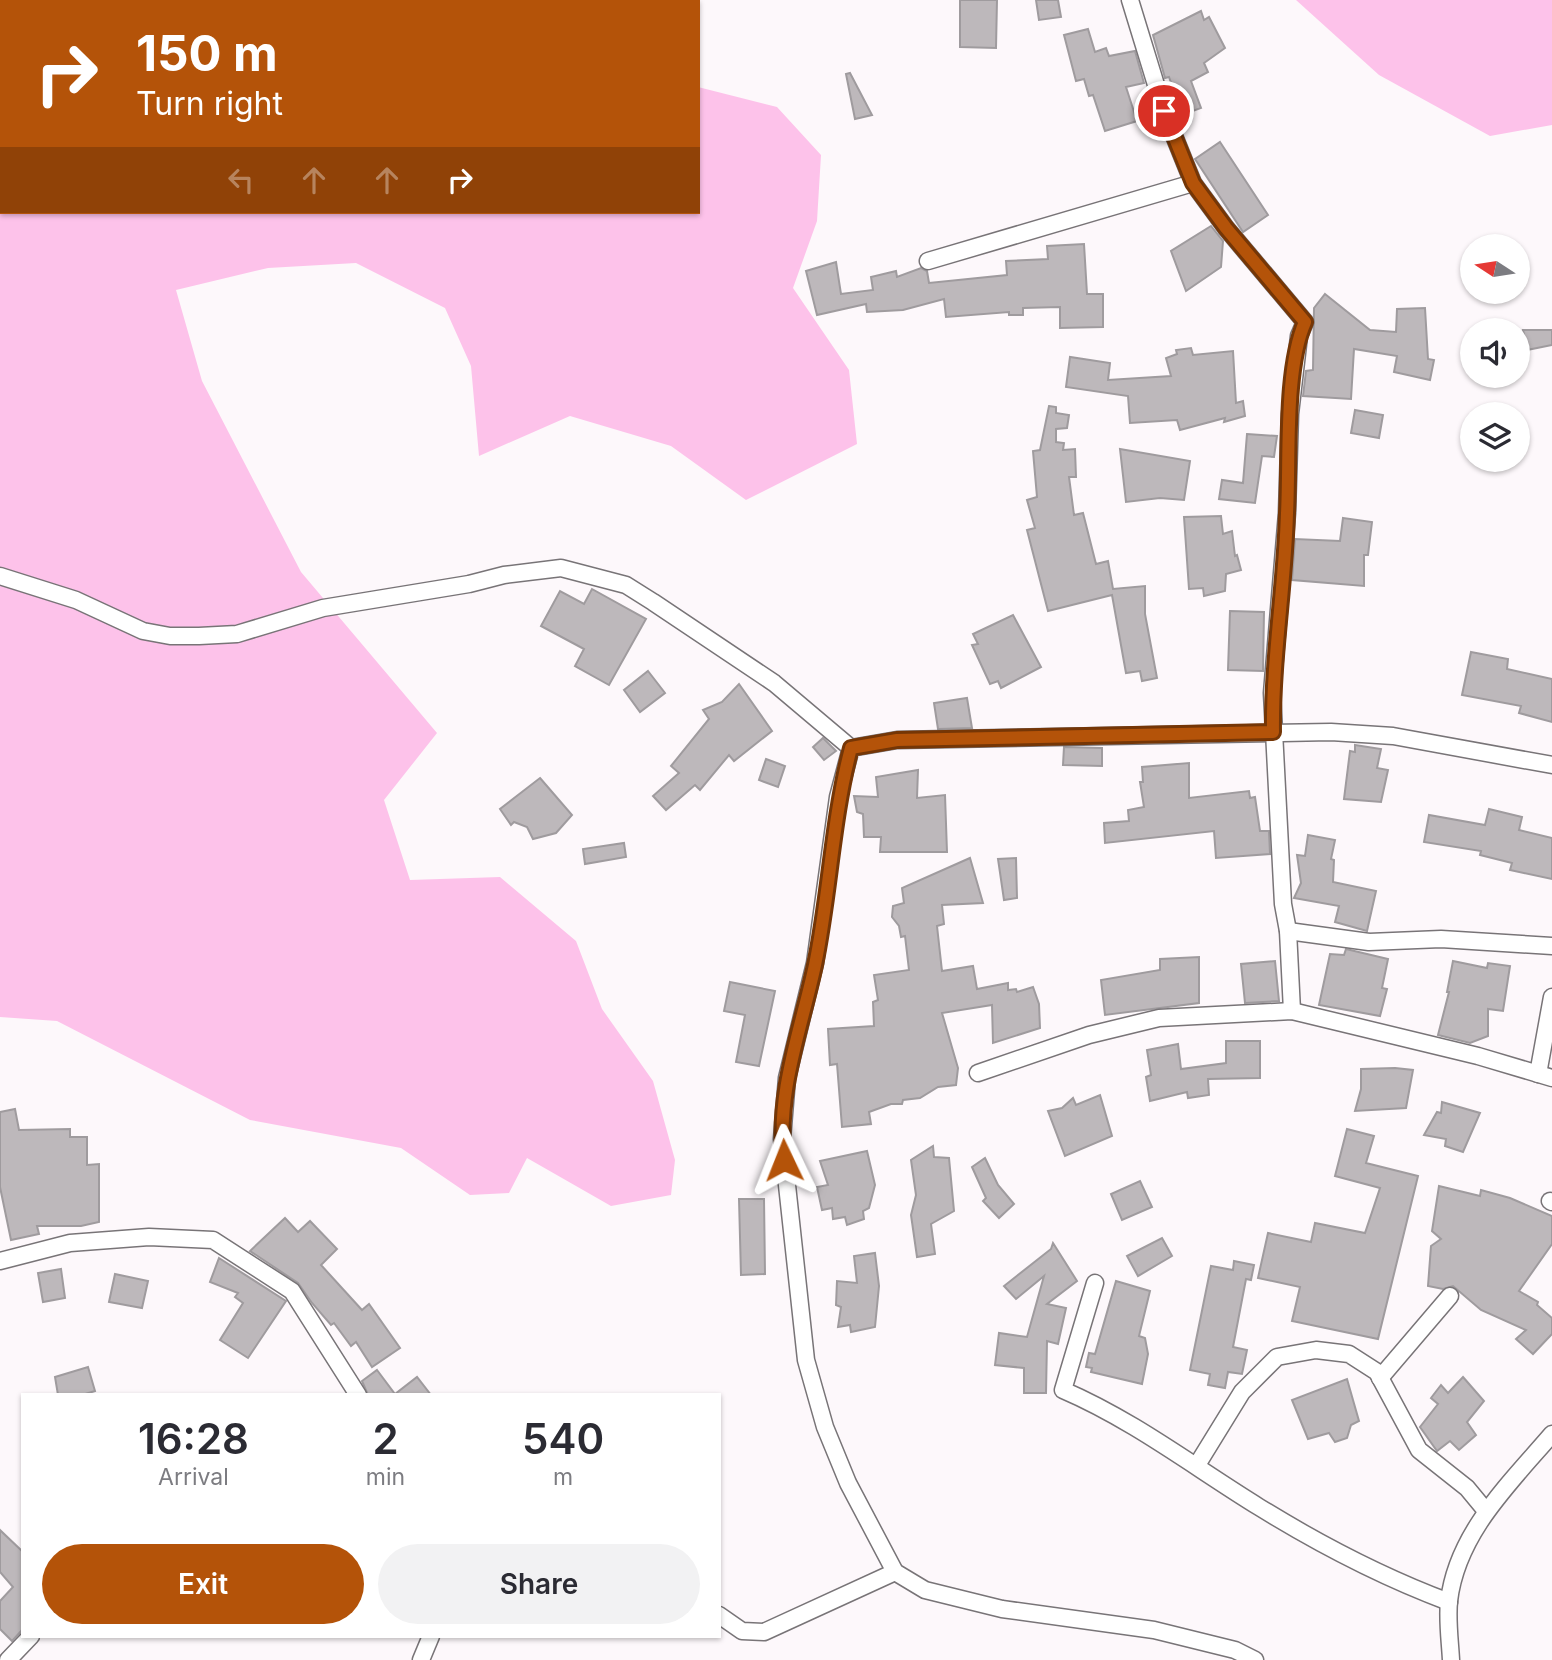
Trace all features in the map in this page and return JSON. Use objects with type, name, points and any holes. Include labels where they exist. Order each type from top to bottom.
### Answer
[{"type":"street","points":[[1129,0],[1164,111],[1193,183],[1226,228],[1305,322],[1299,336],[1290,414],[1287,513],[1272,693],[1283,904],[1288,931],[1292,1010]]},
{"type":"street","points":[[928,261],[1193,183]]},
{"type":"street","points":[[0,576],[76,600],[144,631],[170,636],[199,636],[237,634],[323,608],[468,584],[504,575],[561,568],[626,585],[653,601],[774,683],[851,748]]},
{"type":"street","points":[[851,748],[897,740],[1331,732],[1393,736],[1552,765]]},
{"type":"street","points":[[851,748],[838,797],[815,963],[787,1078],[782,1139],[806,1360],[825,1427],[848,1483],[895,1572],[925,1590],[1002,1609],[1154,1630],[1235,1650],[1255,1660]]},
{"type":"street","points":[[1288,931],[1368,942],[1441,939],[1552,946]]},
{"type":"street","points":[[978,1073],[1089,1035],[1159,1018],[1292,1010],[1545,1076],[1552,998]]},
{"type":"street","points":[[0,1261],[71,1243],[149,1237],[213,1240],[292,1291],[357,1393]]},
{"type":"street","points":[[1095,1283],[1063,1390],[1108,1409],[1258,1507],[1338,1552],[1395,1581],[1449,1602]]},
{"type":"street","points":[[1380,1378],[1450,1296]]},
{"type":"street","points":[[1197,1465],[1242,1392],[1277,1357],[1316,1350],[1349,1354],[1377,1372],[1419,1450],[1467,1488],[1486,1511]]},
{"type":"street","points":[[1451,1660],[1449,1602],[1456,1571],[1486,1511],[1552,1434]]},
{"type":"street","points":[[721,1616],[742,1631],[764,1632],[895,1572]]},
{"type":"street","points":[[8,1660],[29,1638]]},
{"type":"street","points":[[421,1660],[430,1638]]},
{"type":"shaded area","points":[[1296,0],[1552,0],[1552,125],[1490,136],[1379,75]]},
{"type":"shaded area","points":[[700,88],[777,107],[821,155],[817,221],[793,288],[849,370],[857,444],[746,500],[671,446],[570,416],[479,456],[471,366],[445,308],[356,263],[268,268],[176,290],[202,381],[301,572],[437,733],[384,800],[410,880],[500,877],[576,941],[602,1009],[653,1081],[675,1160],[671,1195],[611,1206],[527,1158],[509,1193],[470,1195],[401,1148],[250,1120],[57,1021],[0,1017],[0,214],[700,214]]},
{"type":"building","points":[[960,0],[997,0],[996,48],[960,47]]},
{"type":"building","points":[[1036,0],[1058,0],[1061,17],[1039,20]]},
{"type":"building","points":[[1201,11],[1204,20],[1209,17],[1225,48],[1204,63],[1208,72],[1191,81],[1201,108],[1182,115],[1169,77],[1165,78],[1153,35]]},
{"type":"building","points":[[1088,29],[1095,52],[1106,48],[1109,56],[1135,51],[1144,83],[1126,87],[1137,121],[1105,131],[1093,95],[1089,96],[1084,79],[1076,81],[1064,35]]},
{"type":"building","points":[[850,73],[872,115],[855,119],[846,74]]},
{"type":"building","points":[[1220,142],[1268,215],[1243,232],[1195,159]]},
{"type":"building","points":[[1211,226],[1223,241],[1221,267],[1186,291],[1171,251]]},
{"type":"building","points":[[1084,244],[1087,294],[1103,294],[1103,327],[1060,328],[1060,307],[1023,308],[1023,315],[1009,315],[1009,312],[946,317],[944,299],[903,310],[867,312],[866,304],[817,315],[806,271],[836,262],[841,294],[873,290],[871,277],[896,271],[897,277],[921,268],[927,271],[929,283],[1007,275],[1006,261],[1048,259],[1047,246]]},
{"type":"building","points":[[1325,294],[1370,330],[1396,332],[1397,309],[1425,308],[1428,359],[1434,360],[1430,380],[1394,372],[1397,356],[1354,349],[1351,399],[1303,396],[1306,371],[1313,370],[1314,308]]},
{"type":"building","points":[[1530,330],[1552,330],[1552,345],[1530,349]]},
{"type":"building","points":[[1191,348],[1193,355],[1233,351],[1236,403],[1243,401],[1245,416],[1224,422],[1225,418],[1180,430],[1177,420],[1130,423],[1128,396],[1066,387],[1070,357],[1110,363],[1108,380],[1171,376],[1166,358],[1177,354],[1176,350]]},
{"type":"building","points":[[1049,406],[1056,407],[1056,413],[1069,415],[1067,428],[1056,429],[1056,442],[1064,443],[1063,450],[1075,449],[1076,477],[1069,477],[1074,515],[1083,513],[1096,564],[1108,561],[1113,589],[1145,586],[1145,614],[1157,678],[1142,681],[1140,671],[1126,673],[1112,595],[1048,611],[1027,530],[1035,528],[1027,500],[1037,497],[1033,451],[1040,450]]},
{"type":"building","points":[[1355,410],[1383,415],[1379,438],[1351,433]]},
{"type":"building","points":[[1247,434],[1277,436],[1274,457],[1262,456],[1255,503],[1219,499],[1222,480],[1243,483]]},
{"type":"building","points":[[1120,449],[1190,461],[1184,500],[1160,498],[1126,502]]},
{"type":"building","points":[[1221,516],[1223,534],[1232,531],[1235,556],[1237,555],[1241,570],[1226,574],[1225,591],[1204,596],[1203,588],[1189,589],[1184,517]]},
{"type":"building","points":[[1343,518],[1372,522],[1368,555],[1364,555],[1364,586],[1292,580],[1295,539],[1340,541]]},
{"type":"building","points":[[592,589],[646,619],[609,685],[575,666],[584,649],[541,626],[560,591],[584,604]]},
{"type":"building","points":[[1230,611],[1264,612],[1263,671],[1228,670]]},
{"type":"building","points":[[1013,615],[1041,667],[1001,688],[998,681],[990,684],[972,645],[978,644],[973,634]]},
{"type":"building","points":[[1471,652],[1508,659],[1507,669],[1552,679],[1552,722],[1519,713],[1521,706],[1462,695]]},
{"type":"building","points":[[648,671],[665,693],[640,712],[624,690]]},
{"type":"building","points":[[739,684],[772,731],[734,761],[729,755],[700,790],[695,785],[666,810],[653,796],[679,773],[671,766],[709,719],[703,710],[722,702]]},
{"type":"building","points":[[967,698],[972,728],[938,729],[934,703]]},
{"type":"building","points":[[823,738],[836,751],[824,760],[813,747]]},
{"type":"building","points":[[1355,745],[1381,749],[1377,768],[1388,770],[1381,802],[1344,799],[1350,751],[1355,752]]},
{"type":"building","points":[[1064,747],[1102,748],[1102,766],[1063,765]]},
{"type":"building","points":[[766,759],[785,766],[778,787],[759,780]]},
{"type":"building","points":[[1189,763],[1189,798],[1249,791],[1250,798],[1255,797],[1260,831],[1269,831],[1270,854],[1216,858],[1214,831],[1105,843],[1104,823],[1129,821],[1128,810],[1144,807],[1140,782],[1143,782],[1142,767]]},
{"type":"building","points":[[918,770],[917,798],[945,795],[947,852],[880,852],[881,837],[864,837],[863,814],[857,812],[854,796],[878,797],[876,777]]},
{"type":"building","points":[[540,778],[572,815],[556,833],[533,839],[527,827],[514,822],[511,825],[500,809]]},
{"type":"building","points":[[1489,809],[1522,817],[1519,830],[1552,838],[1552,879],[1510,870],[1512,863],[1480,855],[1481,851],[1424,842],[1429,815],[1485,825]]},
{"type":"building","points":[[1308,835],[1335,840],[1331,859],[1334,860],[1333,882],[1376,891],[1367,931],[1335,922],[1339,906],[1294,898],[1301,883],[1297,855],[1305,856]]},
{"type":"building","points":[[624,843],[626,857],[585,864],[583,849]]},
{"type":"building","points":[[970,858],[983,903],[942,905],[944,924],[937,926],[942,971],[973,966],[977,989],[1008,983],[1008,990],[1016,989],[1017,992],[1033,987],[1039,1004],[1040,1028],[993,1043],[992,1005],[942,1013],[958,1068],[956,1085],[938,1087],[920,1098],[903,1100],[902,1104],[891,1104],[869,1112],[871,1124],[842,1127],[837,1064],[830,1065],[828,1029],[874,1026],[873,1002],[878,1000],[874,975],[909,970],[905,936],[901,937],[899,926],[892,917],[893,906],[904,903],[902,888]]},
{"type":"building","points":[[1016,858],[1017,898],[1004,900],[998,859]]},
{"type":"building","points":[[1346,949],[1388,959],[1382,988],[1387,989],[1380,1016],[1319,1005],[1330,954],[1344,955]]},
{"type":"building","points":[[1199,957],[1199,1003],[1105,1015],[1101,980],[1160,970],[1160,959]]},
{"type":"building","points":[[1275,961],[1279,1001],[1245,1003],[1241,964]]},
{"type":"building","points":[[1453,961],[1487,968],[1488,963],[1510,966],[1503,1011],[1488,1009],[1488,1036],[1470,1043],[1438,1035],[1449,992]]},
{"type":"building","points":[[730,982],[775,991],[759,1066],[736,1062],[745,1015],[724,1011]]},
{"type":"building","points":[[1226,1041],[1260,1041],[1260,1078],[1208,1079],[1209,1095],[1188,1098],[1187,1092],[1150,1101],[1146,1077],[1151,1075],[1147,1050],[1178,1044],[1181,1069],[1226,1063]]},
{"type":"building","points":[[1361,1069],[1413,1070],[1406,1108],[1355,1111],[1361,1089]]},
{"type":"building","points":[[1100,1095],[1112,1136],[1065,1156],[1048,1111],[1062,1108],[1073,1098],[1076,1105]]},
{"type":"building","points":[[1442,1102],[1480,1113],[1463,1152],[1445,1146],[1446,1139],[1424,1135],[1437,1112],[1441,1113]]},
{"type":"building","points":[[15,1109],[19,1130],[70,1129],[70,1137],[87,1137],[87,1165],[99,1164],[99,1222],[81,1226],[37,1226],[39,1234],[11,1240],[0,1187],[0,1112]]},
{"type":"building","points":[[1347,1129],[1374,1136],[1366,1163],[1418,1176],[1378,1339],[1292,1321],[1300,1287],[1258,1278],[1268,1233],[1311,1242],[1315,1223],[1365,1233],[1380,1188],[1335,1176]]},
{"type":"building","points":[[933,1146],[934,1157],[949,1158],[954,1211],[931,1224],[935,1254],[917,1257],[911,1215],[916,1195],[911,1160]]},
{"type":"building","points":[[867,1151],[875,1185],[869,1208],[863,1211],[864,1219],[847,1225],[845,1217],[833,1219],[832,1208],[822,1210],[817,1187],[828,1185],[820,1161]]},
{"type":"building","points":[[985,1158],[998,1185],[1014,1204],[999,1218],[983,1201],[986,1198],[972,1167]]},
{"type":"building","points":[[1140,1181],[1152,1207],[1122,1220],[1111,1194]]},
{"type":"building","points":[[1439,1186],[1480,1196],[1481,1190],[1510,1198],[1552,1216],[1552,1244],[1519,1291],[1538,1302],[1537,1305],[1552,1318],[1552,1334],[1533,1354],[1516,1339],[1526,1330],[1481,1310],[1453,1286],[1443,1289],[1428,1286],[1431,1246],[1441,1239],[1432,1231]]},
{"type":"building","points":[[739,1199],[764,1199],[765,1274],[741,1275]]},
{"type":"building","points":[[285,1218],[298,1232],[310,1221],[337,1249],[321,1265],[362,1310],[369,1304],[400,1348],[372,1367],[356,1342],[351,1346],[334,1323],[331,1325],[312,1303],[298,1283],[250,1251]]},
{"type":"building","points":[[1162,1238],[1172,1256],[1138,1276],[1127,1256]]},
{"type":"building","points":[[1053,1243],[1077,1281],[1047,1304],[1066,1308],[1058,1344],[1047,1341],[1046,1393],[1024,1393],[1024,1368],[995,1365],[999,1333],[1027,1337],[1044,1276],[1016,1299],[1004,1286],[1051,1249]]},
{"type":"building","points":[[875,1253],[879,1286],[875,1327],[851,1332],[850,1325],[838,1327],[841,1307],[836,1305],[837,1281],[857,1283],[854,1256]]},
{"type":"building","points":[[219,1258],[286,1301],[248,1358],[220,1340],[243,1303],[235,1297],[238,1293],[210,1282]]},
{"type":"building","points":[[1234,1261],[1254,1265],[1251,1280],[1246,1279],[1233,1347],[1247,1350],[1242,1374],[1228,1372],[1225,1388],[1208,1385],[1210,1374],[1190,1370],[1211,1266],[1233,1270]]},
{"type":"building","points":[[61,1269],[65,1298],[43,1302],[38,1273]]},
{"type":"building","points":[[115,1274],[148,1281],[142,1308],[109,1302]]},
{"type":"building","points":[[1116,1281],[1150,1291],[1139,1336],[1145,1338],[1148,1354],[1142,1384],[1091,1372],[1092,1368],[1086,1367],[1089,1353],[1095,1354]]},
{"type":"building","points":[[88,1367],[95,1391],[58,1393],[55,1377]]},
{"type":"building","points":[[377,1370],[394,1393],[367,1393],[362,1381]]},
{"type":"building","points":[[417,1377],[429,1393],[396,1393]]},
{"type":"building","points":[[1463,1377],[1484,1401],[1467,1422],[1476,1435],[1459,1450],[1450,1441],[1437,1451],[1420,1427],[1438,1404],[1431,1398],[1441,1385],[1448,1393]]},
{"type":"building","points":[[1347,1379],[1359,1421],[1351,1425],[1347,1438],[1335,1442],[1329,1433],[1308,1439],[1292,1400]]},
{"type":"building","points":[[0,1530],[21,1550],[21,1631],[12,1641],[0,1629],[0,1601],[13,1587],[0,1572]]},
{"type":"route","points":[[784,1160],[782,1139],[787,1078],[815,963],[838,797],[851,748],[897,740],[1150,734],[1257,735],[1273,732],[1272,693],[1282,600],[1290,414],[1299,336],[1305,322],[1226,228],[1193,183],[1164,111]]}]
